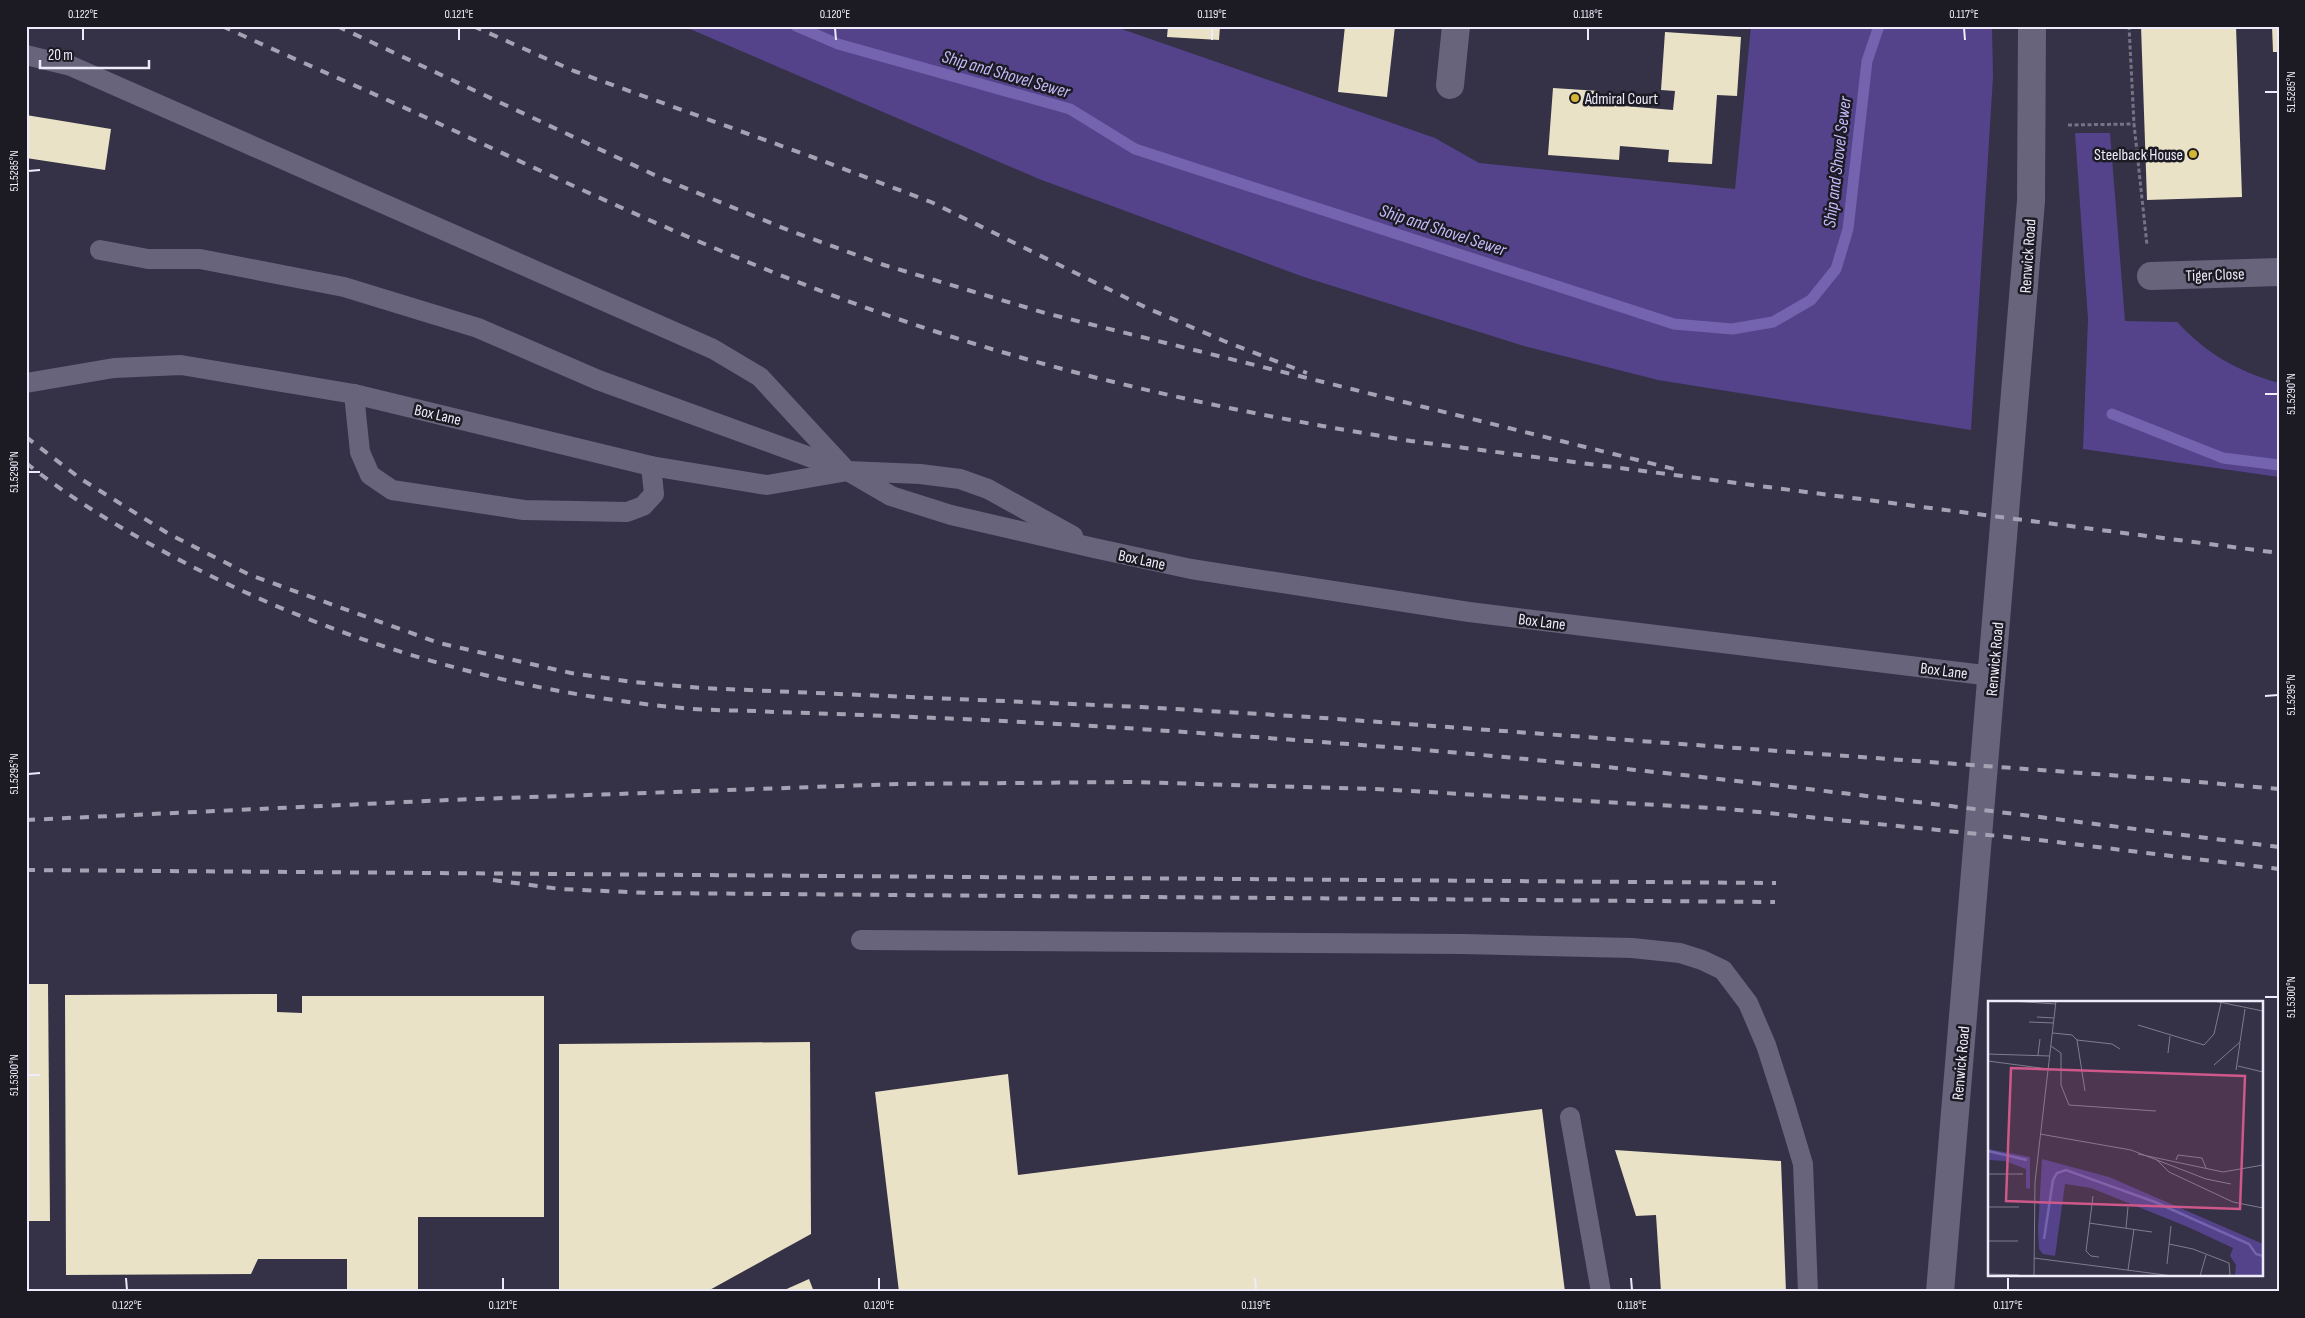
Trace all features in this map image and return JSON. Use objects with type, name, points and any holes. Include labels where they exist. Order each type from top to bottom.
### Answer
[{"type":"street","points":[[1450,85],[1456,26]]},
{"type":"street","name":"Renwick Road","points":[[1940,1292],[2015,412],[2031,201],[2032,26]]},
{"type":"street","name":"Tiger Close","points":[[2151,276],[2279,272]]},
{"type":"lane","points":[[26,55],[70,66],[712,349],[760,377],[848,471]]},
{"type":"lane","points":[[100,250],[148,259],[200,259],[344,287],[478,328],[606,383],[848,471]]},
{"type":"lane","name":"Box Lane","points":[[26,384],[114,368],[181,366],[354,394],[651,466],[767,485],[848,471],[920,474],[960,480],[988,489],[1094,548]]},
{"type":"lane","points":[[354,394],[360,452],[370,475],[392,490],[524,510],[627,512],[643,506],[654,494],[651,466]]},
{"type":"lane","name":"Box Lane","points":[[848,471],[891,496],[950,515],[1191,569],[1450,609],[1992,676]]},
{"type":"lane","points":[[861,940],[1463,944],[1622,947],[1680,953],[1702,960],[1723,970],[1748,1003],[1766,1045],[1785,1104],[1803,1164],[1808,1292]]},
{"type":"lane","points":[[1570,1117],[1601,1292]]},
{"type":"path","points":[[2129,26],[2134,124],[2151,276]]},
{"type":"path","points":[[2068,125],[2134,124]]},
{"type":"shaded area","points":[[683,26],[1113,26],[1435,138],[1479,163],[1735,189],[1751,26],[1992,26],[1993,77],[1971,430],[1658,380],[1524,346],[1304,277],[1039,179]]},
{"type":"shaded area","points":[[2075,133],[2110,133],[2125,321],[2177,322],[2211,352],[2224,360],[2250,373],[2279,383],[2279,477],[2083,449],[2088,319]]},
{"type":"building","points":[[1168,26],[1220,26],[1219,40],[1167,37]]},
{"type":"building","points":[[1345,26],[1395,26],[1387,97],[1338,92]]},
{"type":"building","name":"Steelback House","points":[[2141,26],[2236,26],[2242,197],[2147,200]]},
{"type":"building","points":[[2272,26],[2279,26],[2279,52],[2273,52]]},
{"type":"building","name":"Admiral Court","points":[[1665,32],[1741,37],[1737,96],[1717,95],[1712,164],[1668,162],[1669,150],[1620,146],[1619,160],[1548,155],[1553,88],[1599,91],[1598,99],[1624,102],[1624,106],[1673,110],[1675,91],[1661,90]]},
{"type":"building","points":[[26,115],[111,129],[105,170],[26,158]]},
{"type":"building","points":[[26,984],[48,984],[50,1221],[26,1221]]},
{"type":"building","points":[[277,994],[277,1012],[302,1013],[302,996],[544,996],[544,1217],[418,1217],[418,1290],[347,1290],[347,1259],[258,1259],[251,1274],[66,1275],[65,995]]},
{"type":"building","points":[[810,1042],[811,1234],[706,1292],[559,1292],[559,1044]]},
{"type":"building","points":[[1008,1074],[1018,1175],[1542,1109],[1565,1292],[899,1292],[875,1092]]},
{"type":"building","points":[[1615,1150],[1781,1161],[1786,1292],[1661,1292],[1656,1215],[1636,1216]]},
{"type":"building","points":[[809,1279],[814,1292],[780,1292]]},
{"type":"waterway","name":"Ship and Shovel Sewer","points":[[796,26],[838,44],[1070,109],[1135,149],[1674,324],[1732,329],[1773,322],[1811,300],[1836,269],[1848,229],[1867,61],[1879,26]]},
{"type":"waterway","name":"Ship and Shovel Sewer","points":[[2112,414],[2223,458],[2279,465]]},
{"type":"railway","points":[[222,26],[613,204],[740,259],[869,309],[934,331],[1052,366],[1230,408],[1411,441],[2279,553]]},
{"type":"railway","points":[[337,26],[661,178],[788,230],[884,265],[1045,313],[1682,471]]},
{"type":"railway","points":[[473,26],[574,71],[931,202],[1147,308],[1224,341],[1307,373]]},
{"type":"railway","points":[[26,437],[81,479],[169,534],[250,575],[439,643],[571,673],[633,682],[701,688],[1141,707],[1310,717],[2279,789]]},
{"type":"railway","points":[[26,463],[86,506],[128,532],[193,567],[251,595],[310,620],[370,642],[431,661],[492,677],[618,701],[693,709],[1091,726],[1413,749],[1630,769],[2279,847]]},
{"type":"railway","points":[[26,820],[448,800],[898,784],[1130,782],[1374,789],[1728,809],[2048,841],[2279,869]]},
{"type":"railway","points":[[26,870],[1776,883]]},
{"type":"railway","points":[[493,880],[560,889],[649,893],[1775,902]]},
{"type":"place","name":"Admiral Court","points":[[1575,98]]},
{"type":"place","name":"Steelback House","points":[[2193,154]]}]
